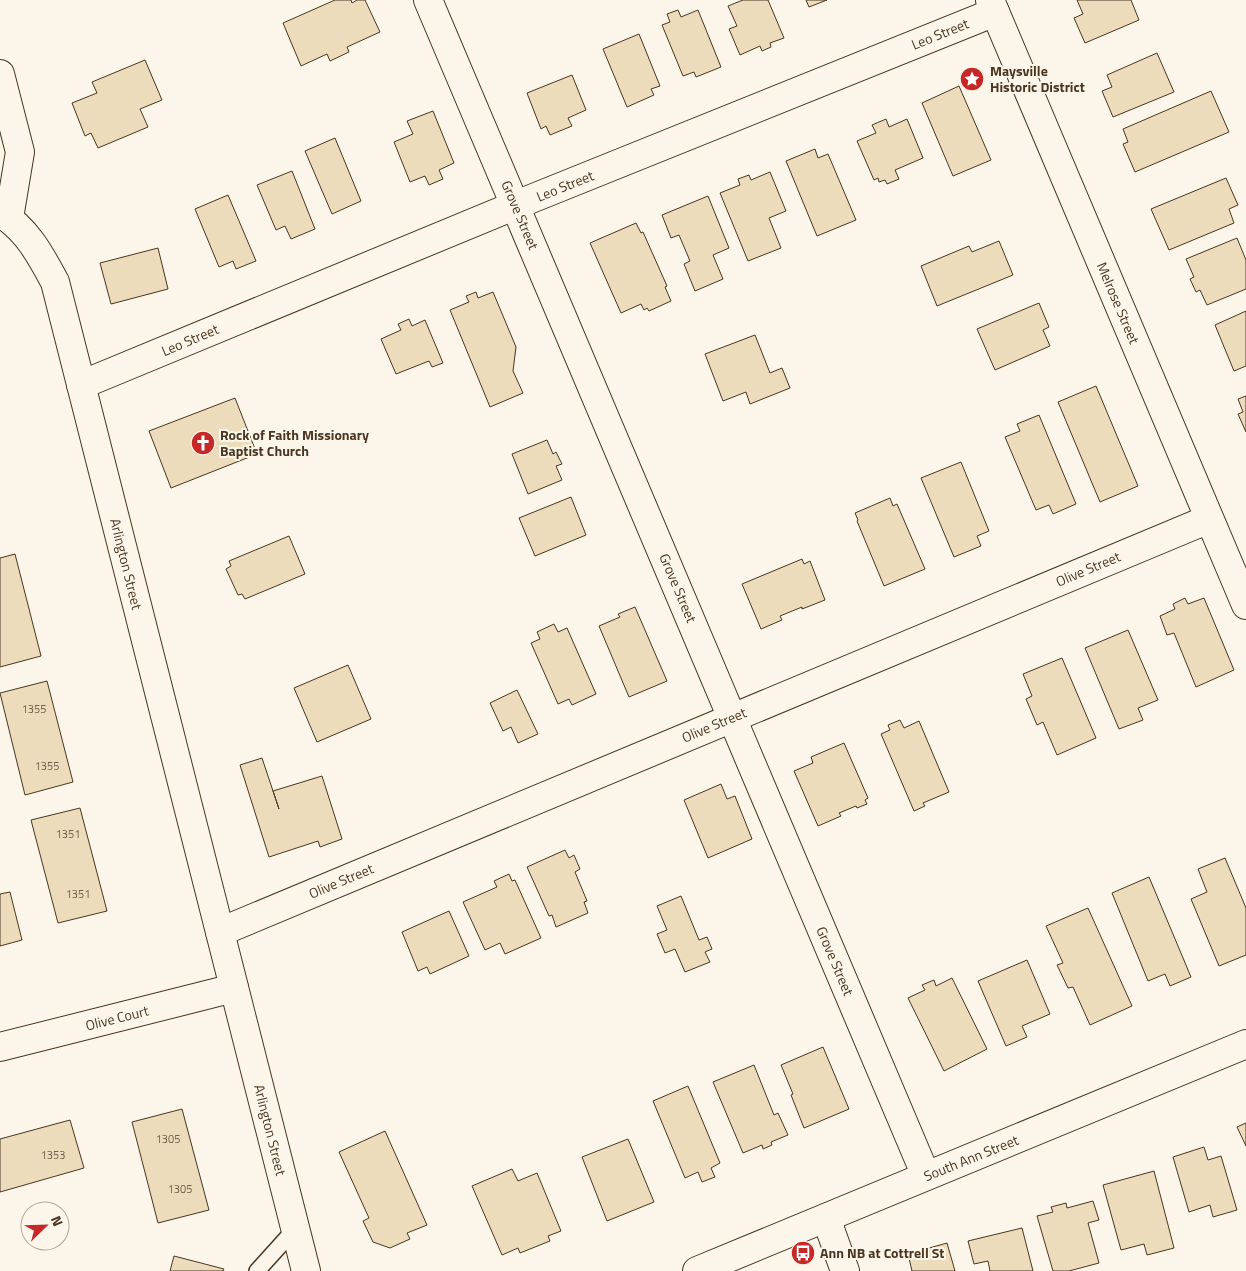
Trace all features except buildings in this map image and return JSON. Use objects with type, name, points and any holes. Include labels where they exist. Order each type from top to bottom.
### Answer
[{"type":"street","name":"Grove Street","points":[[428,0],[926,1176]]},
{"type":"street","name":"Leo Street","points":[[81,386],[992,6]]},
{"type":"street","name":"Melrose Street","points":[[992,6],[1246,605]]},
{"type":"street","points":[[0,74],[20,152],[5,216]]},
{"type":"street","name":"Arlington Street","points":[[5,216],[36,246],[55,282],[306,1271]]},
{"type":"street","name":"Olive Street","points":[[220,932],[1209,519]]},
{"type":"street","name":"Olive Court","points":[[0,1047],[234,988]]},
{"type":"street","name":"South Ann Street","points":[[696,1271],[1246,1044]]},
{"type":"street","points":[[826,1218],[845,1271]]},
{"type":"lane","points":[[257,1271],[295,1229]]},
{"type":"place","name":"Maysville Historic District","points":[[972,79]]},
{"type":"place","name":"Rock of Faith Missionary Baptist Church","points":[[203,443]]},
{"type":"place","name":"Ann NB at Cottrell St","points":[[803,1253]]}]
